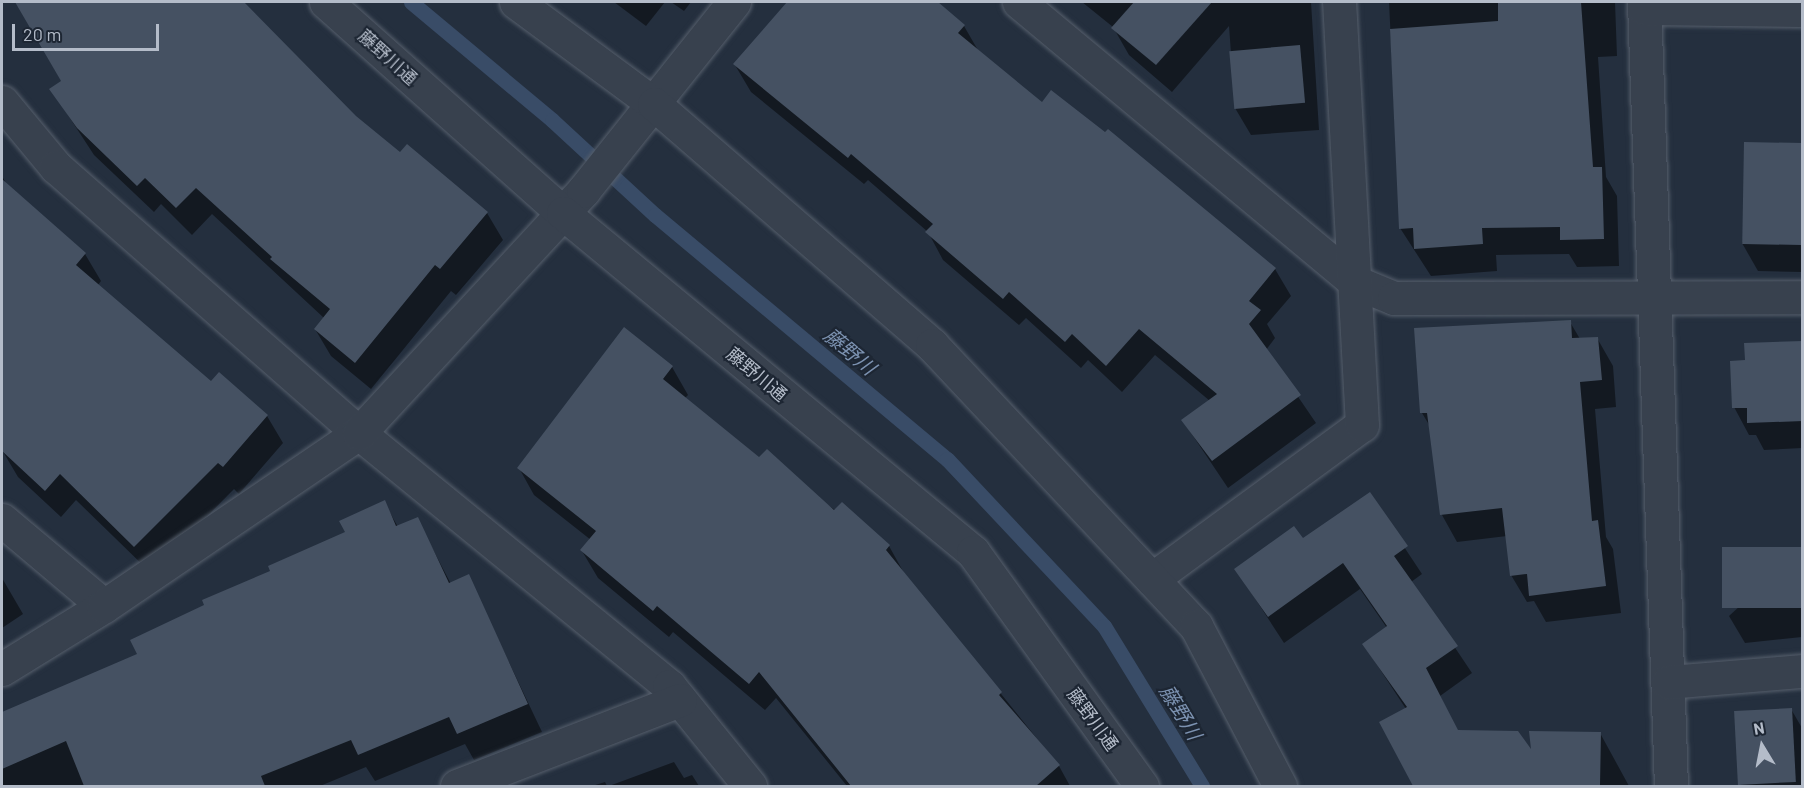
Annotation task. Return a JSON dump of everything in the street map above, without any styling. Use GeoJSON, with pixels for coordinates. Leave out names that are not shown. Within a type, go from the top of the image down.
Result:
{"type":"FeatureCollection","features":[{"type":"Feature","properties":{"kind":"street","name":"藤野川通"},"geometry":{"type":"LineString","coordinates":[[326,2],[573,202],[973,552],[1142,786]]}},
{"type":"Feature","properties":{"kind":"street"},"geometry":{"type":"LineString","coordinates":[[516,2],[645,115],[932,345],[1196,626],[1280,786]]}},
{"type":"Feature","properties":{"kind":"street"},"geometry":{"type":"LineString","coordinates":[[2,669],[104,606],[359,434],[573,202],[734,2]]}},
{"type":"Feature","properties":{"kind":"street"},"geometry":{"type":"LineString","coordinates":[[1019,2],[1355,282],[1394,298],[1654,295],[1803,297]]}},
{"type":"Feature","properties":{"kind":"street"},"geometry":{"type":"LineString","coordinates":[[1152,579],[1362,425],[1340,2]]}},
{"type":"Feature","properties":{"kind":"street"},"geometry":{"type":"LineString","coordinates":[[1671,786],[1644,5],[1803,10]]}},
{"type":"Feature","properties":{"kind":"street"},"geometry":{"type":"LineString","coordinates":[[2,102],[56,166],[359,434],[669,686],[750,786]]}},
{"type":"Feature","properties":{"kind":"street"},"geometry":{"type":"LineString","coordinates":[[2,520],[104,606]]}},
{"type":"Feature","properties":{"kind":"street"},"geometry":{"type":"LineString","coordinates":[[1668,682],[1803,671]]}},
{"type":"Feature","properties":{"kind":"street"},"geometry":{"type":"LineString","coordinates":[[457,786],[680,700]]}},
{"type":"Feature","properties":{"kind":"building"},"geometry":{"type":"Polygon","coordinates":[[[15,2],[244,2],[356,116],[400,152],[407,144],[488,212],[440,269],[435,265],[355,363],[314,329],[330,309],[270,259],[272,257],[196,188],[176,208],[145,178],[137,186],[77,128],[49,89],[61,81],[15,2]]]}},
{"type":"Feature","properties":{"kind":"building"},"geometry":{"type":"Polygon","coordinates":[[[787,2],[938,2],[965,25],[958,33],[1042,102],[1051,90],[1105,132],[1108,129],[1276,268],[1249,301],[1261,310],[1249,324],[1301,395],[1212,461],[1181,420],[1217,394],[1139,329],[1106,366],[1072,334],[1065,342],[1009,292],[1003,299],[925,232],[933,224],[851,154],[848,158],[733,64],[787,2]]]}},
{"type":"Feature","properties":{"kind":"building"},"geometry":{"type":"Polygon","coordinates":[[[1134,2],[1212,2],[1156,65],[1111,28],[1134,2]]]}},
{"type":"Feature","properties":{"kind":"building"},"geometry":{"type":"Polygon","coordinates":[[[1498,2],[1581,2],[1593,167],[1602,167],[1604,239],[1560,240],[1560,227],[1482,228],[1483,244],[1414,249],[1413,228],[1399,229],[1390,29],[1498,21],[1498,2]]]}},
{"type":"Feature","properties":{"kind":"building"},"geometry":{"type":"Polygon","coordinates":[[[1300,45],[1305,103],[1234,109],[1229,51],[1300,45]]]}},
{"type":"Feature","properties":{"kind":"building"},"geometry":{"type":"Polygon","coordinates":[[[1744,142],[1802,143],[1801,245],[1742,244],[1744,142]]]}},
{"type":"Feature","properties":{"kind":"building"},"geometry":{"type":"Polygon","coordinates":[[[2,179],[86,253],[76,265],[211,381],[219,372],[268,415],[223,467],[218,463],[134,547],[60,474],[45,491],[2,451],[2,179]]]}},
{"type":"Feature","properties":{"kind":"building"},"geometry":{"type":"Polygon","coordinates":[[[1571,320],[1572,338],[1598,337],[1602,380],[1580,382],[1592,521],[1598,520],[1606,586],[1529,596],[1527,574],[1510,576],[1502,508],[1440,515],[1427,413],[1420,413],[1414,328],[1571,320]]]}},
{"type":"Feature","properties":{"kind":"building"},"geometry":{"type":"Polygon","coordinates":[[[624,327],[673,366],[663,379],[759,457],[767,449],[834,510],[842,502],[890,545],[886,550],[1002,692],[999,695],[1060,765],[1036,786],[851,786],[759,672],[749,684],[657,606],[653,611],[580,550],[596,531],[517,468],[624,327]]]}},
{"type":"Feature","properties":{"kind":"building"},"geometry":{"type":"Polygon","coordinates":[[[1803,341],[1803,421],[1747,423],[1747,408],[1732,408],[1730,361],[1745,360],[1744,343],[1803,341]]]}},
{"type":"Feature","properties":{"kind":"building"},"geometry":{"type":"Polygon","coordinates":[[[1370,492],[1408,546],[1394,556],[1458,646],[1426,668],[1458,730],[1518,731],[1531,749],[1529,731],[1601,732],[1600,786],[1413,786],[1379,722],[1407,707],[1362,644],[1387,626],[1343,563],[1268,617],[1234,569],[1294,526],[1303,538],[1370,492]]]}},
{"type":"Feature","properties":{"kind":"building"},"geometry":{"type":"Polygon","coordinates":[[[385,500],[396,526],[418,517],[449,583],[469,574],[528,704],[457,734],[449,717],[358,755],[351,740],[261,776],[265,786],[84,786],[66,741],[2,769],[2,712],[137,654],[130,640],[204,605],[202,600],[270,571],[268,566],[345,532],[339,521],[385,500]]]}},
{"type":"Feature","properties":{"kind":"building"},"geometry":{"type":"Polygon","coordinates":[[[1722,547],[1802,547],[1802,608],[1722,608],[1722,547]]]}},
{"type":"Feature","properties":{"kind":"building"},"geometry":{"type":"Polygon","coordinates":[[[1792,708],[1796,782],[1738,785],[1734,711],[1792,708]]]}},
{"type":"Feature","properties":{"kind":"waterway","name":"藤野川"},"geometry":{"type":"LineString","coordinates":[[411,2],[552,120],[655,215],[947,459],[1104,626],[1202,786]]}}]}
